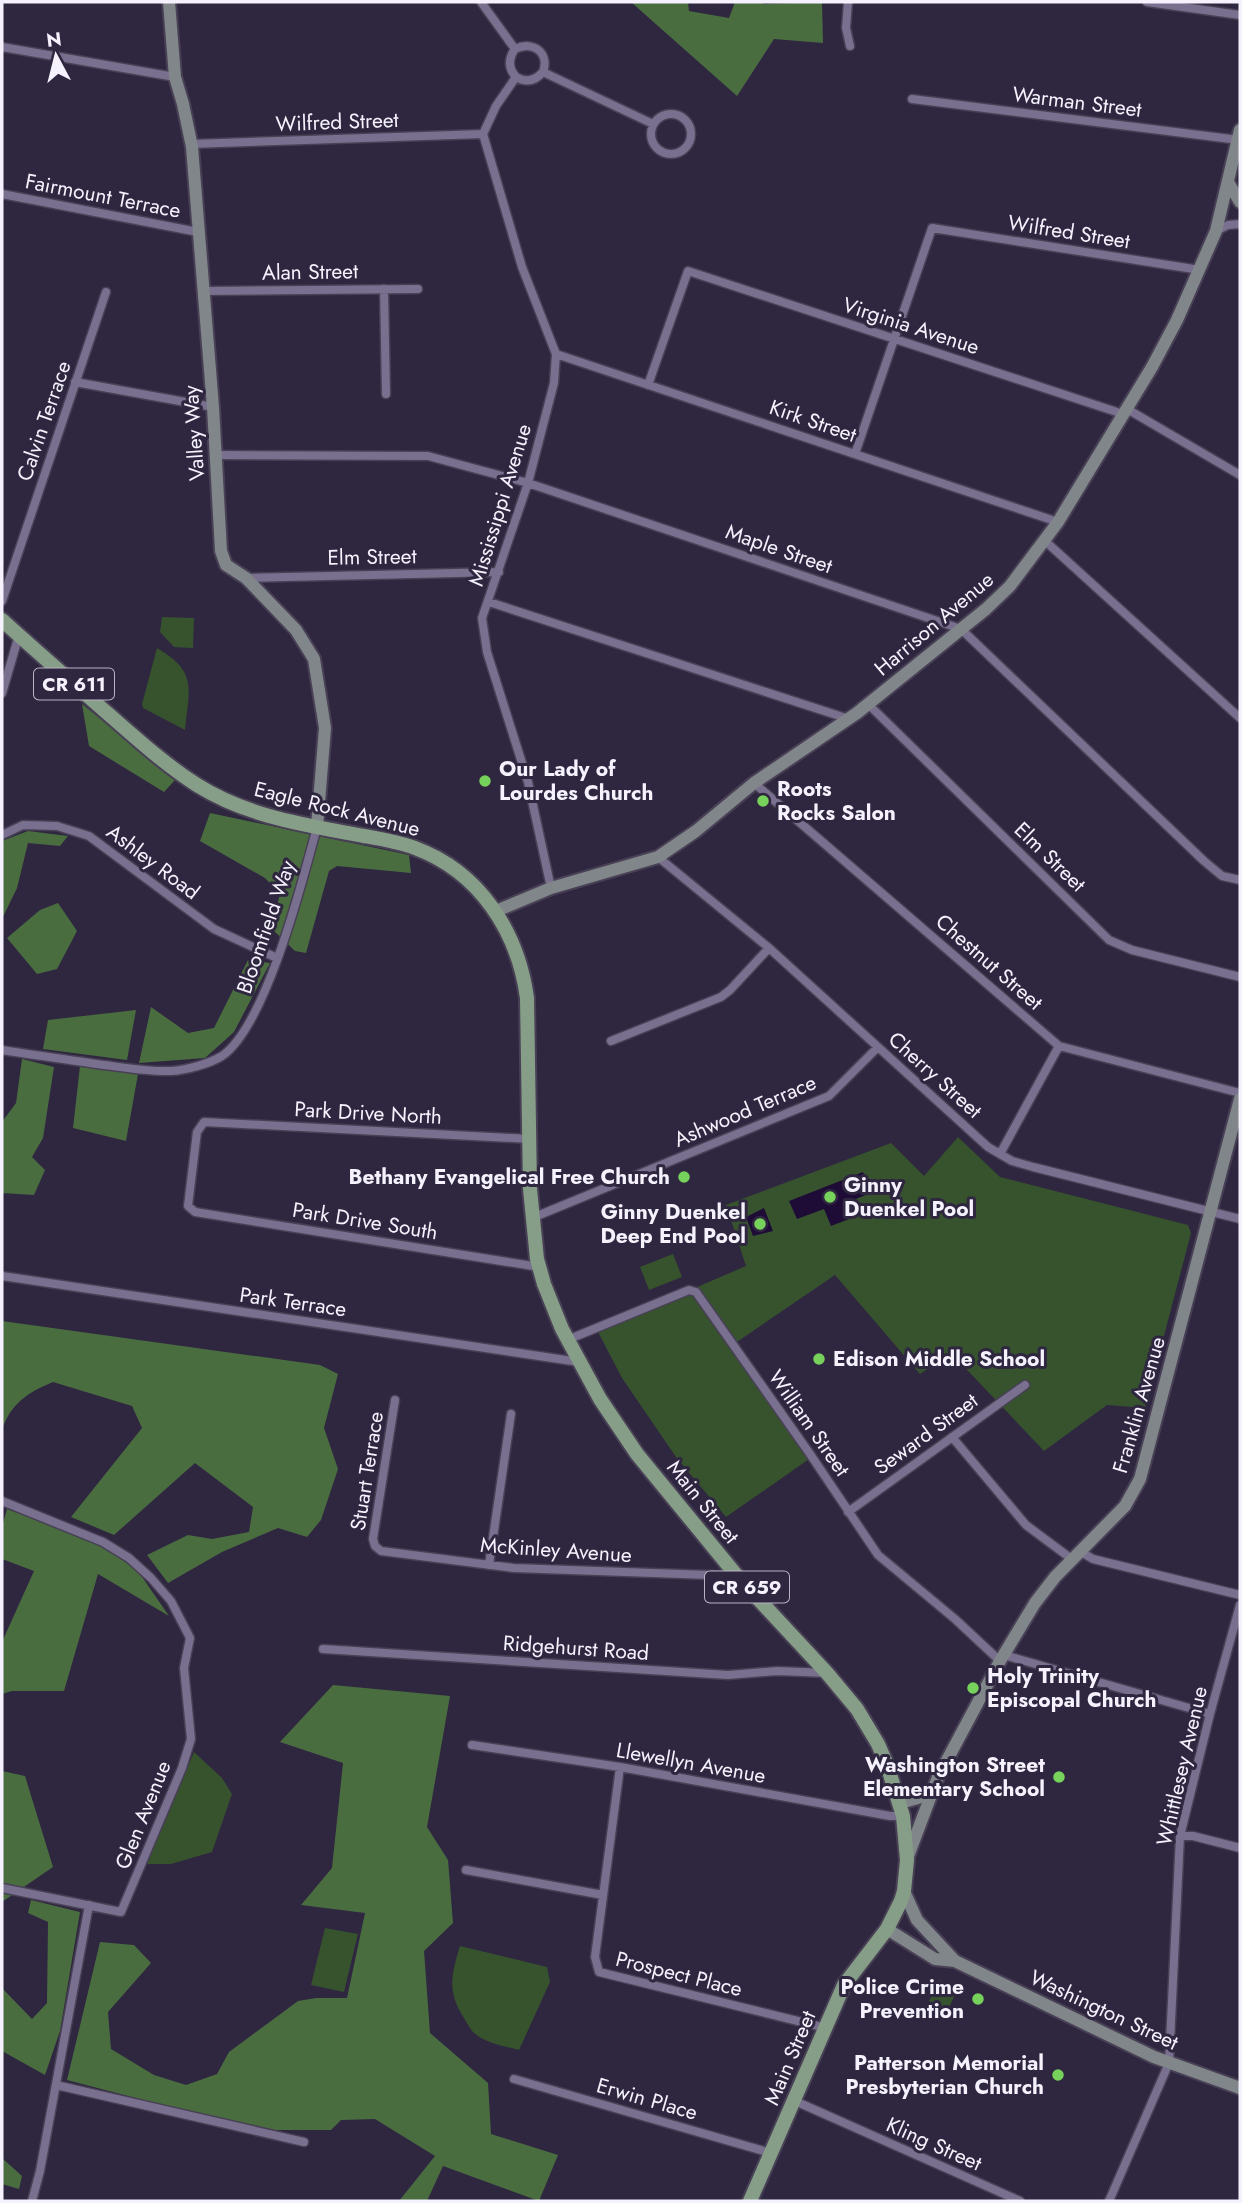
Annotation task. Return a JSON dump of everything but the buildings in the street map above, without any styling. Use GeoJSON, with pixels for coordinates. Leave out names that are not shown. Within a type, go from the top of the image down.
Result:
{"type":"FeatureCollection","features":[{"type":"Feature","properties":{"kind":"main road","name":"Eagle Rock Avenue"},"geometry":{"type":"LineString","coordinates":[[2,620],[147,748],[197,785],[234,805],[257,813],[416,848],[455,869],[496,911]]}},
{"type":"Feature","properties":{"kind":"main road","name":"Main Street"},"geometry":{"type":"LineString","coordinates":[[496,911],[513,943],[525,984],[532,1218],[539,1267],[567,1340],[600,1399],[637,1454],[737,1576],[857,1709],[878,1744],[902,1810],[907,1860],[904,1891],[887,1929],[844,1985],[750,2201]]}},
{"type":"Feature","properties":{"kind":"street","name":"Valley Way"},"geometry":{"type":"LineString","coordinates":[[169,2],[175,77],[191,144],[213,408],[221,551],[226,565],[246,578],[296,629],[314,659],[325,728],[317,827]]}},
{"type":"Feature","properties":{"kind":"street"},"geometry":{"type":"LineString","coordinates":[[481,2],[515,50]]}},
{"type":"Feature","properties":{"kind":"street"},"geometry":{"type":"LineString","coordinates":[[848,2],[846,28],[850,46]]}},
{"type":"Feature","properties":{"kind":"street"},"geometry":{"type":"LineString","coordinates":[[1147,2],[1240,15]]}},
{"type":"Feature","properties":{"kind":"street"},"geometry":{"type":"LineString","coordinates":[[526,45],[531,46],[541,51],[545,61],[542,72],[533,80],[516,77],[509,66],[509,60],[515,50],[526,45]]}},
{"type":"Feature","properties":{"kind":"street"},"geometry":{"type":"LineString","coordinates":[[2,47],[175,77]]}},
{"type":"Feature","properties":{"kind":"street"},"geometry":{"type":"LineString","coordinates":[[542,72],[653,124]]}},
{"type":"Feature","properties":{"kind":"street"},"geometry":{"type":"LineString","coordinates":[[483,134],[496,106],[516,77]]}},
{"type":"Feature","properties":{"kind":"street","name":"Warman Street"},"geometry":{"type":"LineString","coordinates":[[912,99],[1239,137]]}},
{"type":"Feature","properties":{"kind":"street"},"geometry":{"type":"LineString","coordinates":[[667,114],[679,115],[690,125],[689,144],[674,154],[661,151],[652,140],[653,124],[659,117],[667,114]]}},
{"type":"Feature","properties":{"kind":"street","name":"Wilfred Street"},"geometry":{"type":"LineString","coordinates":[[191,144],[483,134]]}},
{"type":"Feature","properties":{"kind":"street","name":"Mississippi Avenue"},"geometry":{"type":"LineString","coordinates":[[483,134],[522,267],[556,354],[554,383],[528,483],[482,618],[483,635],[528,782],[551,888]]}},
{"type":"Feature","properties":{"kind":"street","name":"Harrison Avenue"},"geometry":{"type":"LineString","coordinates":[[551,888],[658,857],[696,831],[754,783],[849,719],[1010,586],[1058,522],[1177,320],[1216,231],[1239,137]]}},
{"type":"Feature","properties":{"kind":"street"},"geometry":{"type":"LineString","coordinates":[[1228,182],[1240,202]]}},
{"type":"Feature","properties":{"kind":"street","name":"Fairmount Terrace"},"geometry":{"type":"LineString","coordinates":[[2,194],[198,232]]}},
{"type":"Feature","properties":{"kind":"street"},"geometry":{"type":"LineString","coordinates":[[1216,231],[1228,225],[1240,225]]}},
{"type":"Feature","properties":{"kind":"street","name":"Wilfred Street"},"geometry":{"type":"LineString","coordinates":[[894,339],[932,228],[1200,270]]}},
{"type":"Feature","properties":{"kind":"street","name":"Virginia Avenue"},"geometry":{"type":"LineString","coordinates":[[648,385],[688,271],[1125,412],[1240,475]]}},
{"type":"Feature","properties":{"kind":"street"},"geometry":{"type":"LineString","coordinates":[[384,289],[386,394]]}},
{"type":"Feature","properties":{"kind":"street","name":"Alan Street"},"geometry":{"type":"LineString","coordinates":[[202,291],[418,289]]}},
{"type":"Feature","properties":{"kind":"street","name":"Calvin Terrace"},"geometry":{"type":"LineString","coordinates":[[2,601],[106,292]]}},
{"type":"Feature","properties":{"kind":"street"},"geometry":{"type":"LineString","coordinates":[[855,454],[894,339]]}},
{"type":"Feature","properties":{"kind":"street","name":"Kirk Street"},"geometry":{"type":"LineString","coordinates":[[556,354],[1058,522]]}},
{"type":"Feature","properties":{"kind":"street"},"geometry":{"type":"LineString","coordinates":[[75,382],[213,408]]}},
{"type":"Feature","properties":{"kind":"street","name":"Maple Street"},"geometry":{"type":"LineString","coordinates":[[214,455],[428,456],[528,483],[961,629],[1204,861],[1222,876],[1240,880]]}},
{"type":"Feature","properties":{"kind":"street"},"geometry":{"type":"LineString","coordinates":[[1044,540],[1240,718]]}},
{"type":"Feature","properties":{"kind":"street","name":"Elm Street"},"geometry":{"type":"LineString","coordinates":[[246,578],[499,572]]}},
{"type":"Feature","properties":{"kind":"street"},"geometry":{"type":"LineString","coordinates":[[489,602],[849,719]]}},
{"type":"Feature","properties":{"kind":"street"},"geometry":{"type":"LineString","coordinates":[[2,693],[19,635]]}},
{"type":"Feature","properties":{"kind":"street","name":"Elm Street"},"geometry":{"type":"LineString","coordinates":[[868,704],[1109,940],[1132,950],[1240,977]]}},
{"type":"Feature","properties":{"kind":"street","name":"Chestnut Street"},"geometry":{"type":"LineString","coordinates":[[754,783],[1059,1046],[1240,1093]]}},
{"type":"Feature","properties":{"kind":"street","name":"Ashley Road"},"geometry":{"type":"LineString","coordinates":[[2,835],[23,825],[57,826],[89,836],[214,929],[277,958]]}},
{"type":"Feature","properties":{"kind":"street","name":"Bloomfield Way"},"geometry":{"type":"LineString","coordinates":[[2,1050],[135,1069],[172,1070],[199,1065],[222,1055],[239,1038],[255,1012],[286,936],[317,827]]}},
{"type":"Feature","properties":{"kind":"street","name":"Cherry Street"},"geometry":{"type":"LineString","coordinates":[[658,857],[769,948],[988,1147],[1012,1161],[1240,1219]]}},
{"type":"Feature","properties":{"kind":"street"},"geometry":{"type":"LineString","coordinates":[[496,911],[551,888]]}},
{"type":"Feature","properties":{"kind":"street"},"geometry":{"type":"LineString","coordinates":[[611,1041],[720,997],[730,990],[769,948]]}},
{"type":"Feature","properties":{"kind":"street"},"geometry":{"type":"LineString","coordinates":[[1000,1154],[1059,1046]]}},
{"type":"Feature","properties":{"kind":"street","name":"Ashwood Terrace"},"geometry":{"type":"LineString","coordinates":[[532,1218],[829,1096],[878,1047]]}},
{"type":"Feature","properties":{"kind":"street","name":"Franklin Avenue"},"geometry":{"type":"LineString","coordinates":[[907,1860],[932,1790],[1002,1658],[1035,1603],[1055,1577],[1125,1506],[1140,1479],[1240,1099]]}},
{"type":"Feature","properties":{"kind":"street","name":"Park Drive North"},"geometry":{"type":"LineString","coordinates":[[188,1206],[197,1132],[204,1122],[530,1139]]}},
{"type":"Feature","properties":{"kind":"street","name":"Park Drive South"},"geometry":{"type":"LineString","coordinates":[[188,1206],[195,1212],[539,1267]]}},
{"type":"Feature","properties":{"kind":"street","name":"Park Terrace"},"geometry":{"type":"LineString","coordinates":[[2,1276],[579,1362]]}},
{"type":"Feature","properties":{"kind":"street","name":"William Street"},"geometry":{"type":"LineString","coordinates":[[567,1340],[689,1290],[696,1292],[878,1555],[1002,1658],[1210,1714]]}},
{"type":"Feature","properties":{"kind":"street","name":"Seward Street"},"geometry":{"type":"LineString","coordinates":[[848,1512],[1024,1385]]}},
{"type":"Feature","properties":{"kind":"street","name":"Stuart Terrace"},"geometry":{"type":"LineString","coordinates":[[375,1546],[373,1539],[396,1400]]}},
{"type":"Feature","properties":{"kind":"street"},"geometry":{"type":"LineString","coordinates":[[489,1565],[511,1414]]}},
{"type":"Feature","properties":{"kind":"street"},"geometry":{"type":"LineString","coordinates":[[953,1437],[1026,1525],[1077,1556],[1240,1595]]}},
{"type":"Feature","properties":{"kind":"street","name":"Glen Avenue"},"geometry":{"type":"LineString","coordinates":[[2,1501],[103,1542],[128,1558],[151,1578],[171,1601],[190,1637],[184,1668],[191,1738],[182,1768],[121,1912],[89,1905]]}},
{"type":"Feature","properties":{"kind":"street","name":"McKinley Avenue"},"geometry":{"type":"LineString","coordinates":[[375,1546],[381,1551],[514,1568],[737,1576]]}},
{"type":"Feature","properties":{"kind":"street","name":"Whittlesey Avenue"},"geometry":{"type":"LineString","coordinates":[[1168,2063],[1180,1836],[1240,1605]]}},
{"type":"Feature","properties":{"kind":"street","name":"Ridgehurst Road"},"geometry":{"type":"LineString","coordinates":[[323,1649],[728,1675],[777,1671],[827,1673]]}},
{"type":"Feature","properties":{"kind":"street","name":"Llewellyn Avenue"},"geometry":{"type":"LineString","coordinates":[[472,1745],[620,1767],[890,1816],[902,1810]]}},
{"type":"Feature","properties":{"kind":"street"},"geometry":{"type":"LineString","coordinates":[[466,1870],[603,1895],[620,1767]]}},
{"type":"Feature","properties":{"kind":"street"},"geometry":{"type":"LineString","coordinates":[[902,1810],[932,1790]]}},
{"type":"Feature","properties":{"kind":"street"},"geometry":{"type":"LineString","coordinates":[[1180,1836],[1193,1836],[1240,1848]]}},
{"type":"Feature","properties":{"kind":"street"},"geometry":{"type":"LineString","coordinates":[[2,1888],[89,1905],[40,2171],[32,2201]]}},
{"type":"Feature","properties":{"kind":"street","name":"Washington Street"},"geometry":{"type":"LineString","coordinates":[[904,1891],[917,1920],[955,1961]]}},
{"type":"Feature","properties":{"kind":"street","name":"Prospect Place"},"geometry":{"type":"LineString","coordinates":[[603,1895],[594,1957],[599,1972],[826,2028]]}},
{"type":"Feature","properties":{"kind":"street","name":"Washington Street"},"geometry":{"type":"LineString","coordinates":[[887,1929],[935,1959],[955,1961],[1168,2063],[1240,2088]]}},
{"type":"Feature","properties":{"kind":"street"},"geometry":{"type":"LineString","coordinates":[[1109,2201],[1168,2063]]}},
{"type":"Feature","properties":{"kind":"street","name":"Erwin Place"},"geometry":{"type":"LineString","coordinates":[[514,2079],[771,2153]]}},
{"type":"Feature","properties":{"kind":"street"},"geometry":{"type":"LineString","coordinates":[[56,2085],[304,2142]]}},
{"type":"Feature","properties":{"kind":"street","name":"Kling Street"},"geometry":{"type":"LineString","coordinates":[[794,2101],[1020,2201]]}},
{"type":"Feature","properties":{"kind":"green space"},"geometry":{"type":"Polygon","coordinates":[[[631,2],[688,2],[689,11],[729,18],[735,2],[822,2],[823,43],[774,39],[737,96],[631,2]]]}},
{"type":"Feature","properties":{"kind":"green space"},"geometry":{"type":"Polygon","coordinates":[[[162,617],[194,618],[193,648],[174,647],[160,632],[162,617]]]}},
{"type":"Feature","properties":{"kind":"green space"},"geometry":{"type":"Polygon","coordinates":[[[157,648],[185,673],[189,692],[185,730],[143,708],[157,648]]]}},
{"type":"Feature","properties":{"kind":"green space"},"geometry":{"type":"Polygon","coordinates":[[[82,704],[176,779],[164,792],[89,746],[82,704]]]}},
{"type":"Feature","properties":{"kind":"green space"},"geometry":{"type":"Polygon","coordinates":[[[210,813],[409,855],[411,873],[337,866],[329,871],[306,953],[295,951],[271,928],[280,894],[265,878],[200,841],[210,813]]]}},
{"type":"Feature","properties":{"kind":"green space"},"geometry":{"type":"Polygon","coordinates":[[[28,831],[68,836],[60,846],[28,843],[17,888],[2,919],[2,841],[28,831]]]}},
{"type":"Feature","properties":{"kind":"green space"},"geometry":{"type":"Polygon","coordinates":[[[58,903],[77,931],[57,969],[37,974],[7,938],[40,910],[58,903]]]}},
{"type":"Feature","properties":{"kind":"green space"},"geometry":{"type":"Polygon","coordinates":[[[248,960],[270,963],[234,1032],[205,1058],[139,1063],[151,1007],[188,1033],[214,1028],[248,960]]]}},
{"type":"Feature","properties":{"kind":"green space"},"geometry":{"type":"Polygon","coordinates":[[[136,1010],[127,1060],[43,1049],[48,1020],[136,1010]]]}},
{"type":"Feature","properties":{"kind":"green space"},"geometry":{"type":"Polygon","coordinates":[[[22,1059],[54,1067],[43,1138],[32,1157],[45,1170],[34,1195],[2,1193],[2,1122],[16,1103],[22,1059]]]}},
{"type":"Feature","properties":{"kind":"green space"},"geometry":{"type":"Polygon","coordinates":[[[80,1066],[138,1074],[126,1141],[73,1128],[80,1066]]]}},
{"type":"Feature","properties":{"kind":"green space"},"geometry":{"type":"Polygon","coordinates":[[[958,1137],[1000,1177],[1188,1225],[1191,1233],[1145,1408],[1107,1405],[1044,1451],[951,1353],[920,1374],[835,1275],[734,1344],[812,1457],[726,1517],[676,1457],[622,1378],[597,1330],[746,1266],[726,1205],[891,1143],[924,1176],[958,1137]]]}},
{"type":"Feature","properties":{"kind":"green space"},"geometry":{"type":"Polygon","coordinates":[[[673,1254],[682,1277],[649,1290],[640,1267],[673,1254]]]}},
{"type":"Feature","properties":{"kind":"green space"},"geometry":{"type":"Polygon","coordinates":[[[2,1321],[320,1365],[338,1374],[324,1428],[338,1469],[321,1520],[307,1537],[278,1528],[222,1552],[168,1583],[147,1555],[188,1535],[212,1539],[249,1532],[253,1507],[195,1463],[114,1535],[71,1517],[142,1428],[132,1406],[53,1382],[21,1400],[9,1414],[2,1431],[2,1321]]]}},
{"type":"Feature","properties":{"kind":"green space"},"geometry":{"type":"Polygon","coordinates":[[[7,1509],[105,1546],[138,1571],[169,1616],[98,1574],[64,1691],[12,1691],[2,1694],[2,1642],[34,1571],[2,1559],[2,1527],[7,1509]]]}},
{"type":"Feature","properties":{"kind":"green space"},"geometry":{"type":"Polygon","coordinates":[[[333,1685],[450,1696],[427,1827],[448,1860],[453,1923],[424,1951],[430,2033],[488,2083],[491,2134],[558,2155],[539,2201],[443,2166],[427,2201],[399,2201],[435,2156],[375,2119],[341,2120],[331,2130],[258,2130],[67,2080],[100,1942],[134,1945],[151,1963],[108,2012],[111,2049],[154,2075],[186,2085],[217,2074],[229,2052],[298,2001],[347,1998],[365,1913],[301,1905],[332,1868],[343,1763],[280,1742],[333,1685]]]}},
{"type":"Feature","properties":{"kind":"green space"},"geometry":{"type":"Polygon","coordinates":[[[194,1752],[222,1778],[232,1794],[212,1852],[171,1864],[147,1864],[194,1752]]]}},
{"type":"Feature","properties":{"kind":"green space"},"geometry":{"type":"Polygon","coordinates":[[[2,1771],[25,1776],[53,1867],[2,1902],[2,1771]]]}},
{"type":"Feature","properties":{"kind":"green space"},"geometry":{"type":"Polygon","coordinates":[[[31,1900],[80,1912],[60,2031],[45,2075],[2,2051],[2,1988],[32,2019],[47,2003],[48,1922],[28,1913],[31,1900]]]}},
{"type":"Feature","properties":{"kind":"green space"},"geometry":{"type":"Polygon","coordinates":[[[325,1928],[358,1934],[344,1992],[311,1985],[325,1928]]]}},
{"type":"Feature","properties":{"kind":"green space"},"geometry":{"type":"Polygon","coordinates":[[[460,1946],[547,1967],[550,1982],[519,2050],[494,2044],[478,2036],[459,2009],[452,1983],[460,1946]]]}},
{"type":"Feature","properties":{"kind":"green space"},"geometry":{"type":"Polygon","coordinates":[[[940,1980],[958,1988],[948,2010],[929,2001],[940,1980]]]}},
{"type":"Feature","properties":{"kind":"green space"},"geometry":{"type":"Polygon","coordinates":[[[2,2158],[22,2176],[19,2189],[2,2184],[2,2158]]]}},
{"type":"Feature","properties":{"kind":"shaded area","name":"Ginny Duenkel Pool"},"geometry":{"type":"Polygon","coordinates":[[[863,1172],[871,1193],[843,1204],[849,1219],[831,1226],[824,1209],[797,1219],[789,1201],[863,1172]]]}},
{"type":"Feature","properties":{"kind":"shaded area","name":"Ginny Duenkel Deep End Pool"},"geometry":{"type":"Polygon","coordinates":[[[764,1208],[773,1231],[753,1236],[746,1217],[764,1208]]]}},
{"type":"Feature","properties":{"kind":"place","name":"Our Lady of Lourdes Church"},"geometry":{"type":"Point","coordinates":[485,781]}},
{"type":"Feature","properties":{"kind":"place","name":"Roots Rocks Salon"},"geometry":{"type":"Point","coordinates":[763,801]}},
{"type":"Feature","properties":{"kind":"place","name":"Bethany Evangelical Free Church"},"geometry":{"type":"Point","coordinates":[684,1177]}},
{"type":"Feature","properties":{"kind":"place","name":"Ginny Duenkel Pool"},"geometry":{"type":"Point","coordinates":[830,1197]}},
{"type":"Feature","properties":{"kind":"place","name":"Ginny Duenkel Deep End Pool"},"geometry":{"type":"Point","coordinates":[760,1224]}},
{"type":"Feature","properties":{"kind":"place","name":"Edison Middle School"},"geometry":{"type":"Point","coordinates":[819,1359]}},
{"type":"Feature","properties":{"kind":"place","name":"Holy Trinity Episcopal Church"},"geometry":{"type":"Point","coordinates":[973,1688]}},
{"type":"Feature","properties":{"kind":"place","name":"Washington Street Elementary School"},"geometry":{"type":"Point","coordinates":[1059,1777]}},
{"type":"Feature","properties":{"kind":"place","name":"Police Crime Prevention"},"geometry":{"type":"Point","coordinates":[978,1999]}},
{"type":"Feature","properties":{"kind":"place","name":"Patterson Memorial Presbyterian Church"},"geometry":{"type":"Point","coordinates":[1058,2075]}}]}
